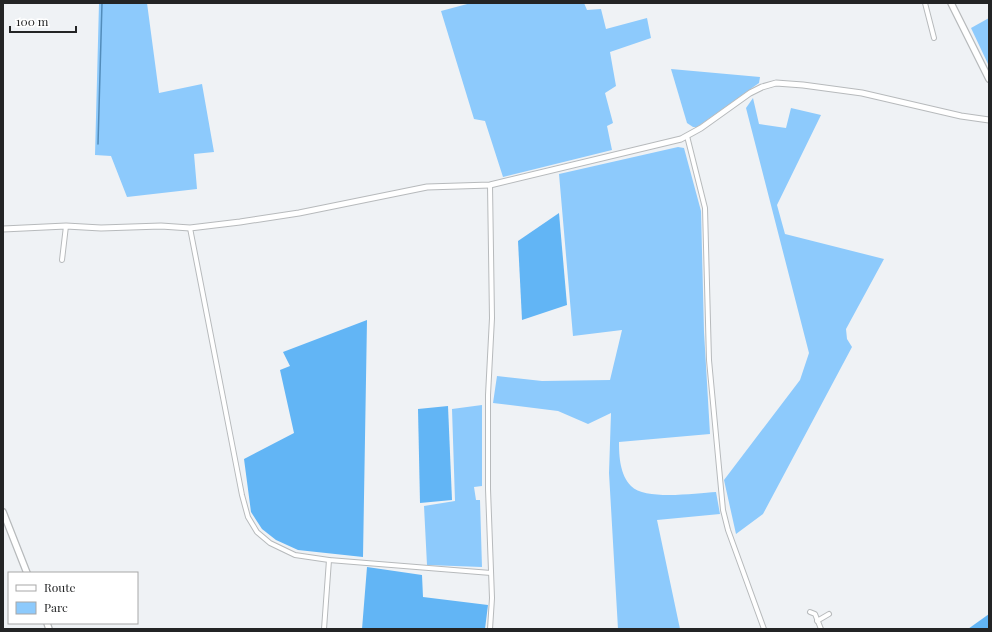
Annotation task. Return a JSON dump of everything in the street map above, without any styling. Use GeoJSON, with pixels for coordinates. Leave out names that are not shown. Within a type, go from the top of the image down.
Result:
{"type":"FeatureCollection","features":[{"type":"Feature","properties":{"kind":"main road"},"geometry":{"type":"LineString","coordinates":[[951,3],[989,79]]}},
{"type":"Feature","properties":{"kind":"main road"},"geometry":{"type":"LineString","coordinates":[[983,69],[989,85]]}},
{"type":"Feature","properties":{"kind":"main road"},"geometry":{"type":"LineString","coordinates":[[3,512],[27,572]]}},
{"type":"Feature","properties":{"kind":"street"},"geometry":{"type":"LineString","coordinates":[[925,3],[934,38]]}},
{"type":"Feature","properties":{"kind":"street"},"geometry":{"type":"LineString","coordinates":[[3,229],[66,226],[102,228],[161,226],[190,228],[268,218],[427,187],[490,185],[665,144],[687,136],[701,128],[750,93],[762,87],[776,84],[803,85],[862,92],[968,117],[989,120]]}},
{"type":"Feature","properties":{"kind":"street"},"geometry":{"type":"LineString","coordinates":[[687,136],[705,208],[709,360],[723,510],[728,530],[764,629]]}},
{"type":"Feature","properties":{"kind":"street"},"geometry":{"type":"LineString","coordinates":[[490,185],[492,318],[488,395],[488,489],[492,598],[490,629]]}},
{"type":"Feature","properties":{"kind":"street"},"geometry":{"type":"LineString","coordinates":[[62,260],[66,226]]}},
{"type":"Feature","properties":{"kind":"street"},"geometry":{"type":"LineString","coordinates":[[190,228],[242,495],[248,517],[257,532],[276,547],[302,556],[329,560],[491,573]]}},
{"type":"Feature","properties":{"kind":"street"},"geometry":{"type":"LineString","coordinates":[[324,629],[329,560]]}},
{"type":"Feature","properties":{"kind":"street"},"geometry":{"type":"LineString","coordinates":[[810,612],[814,614],[821,629]]}},
{"type":"Feature","properties":{"kind":"street"},"geometry":{"type":"LineString","coordinates":[[817,621],[829,614]]}},
{"type":"Feature","properties":{"kind":"green space"},"geometry":{"type":"Polygon","coordinates":[[[99,3],[147,3],[159,93],[202,84],[214,152],[194,154],[197,189],[127,197],[111,156],[95,155],[99,3]]]}},
{"type":"Feature","properties":{"kind":"green space"},"geometry":{"type":"Polygon","coordinates":[[[471,3],[584,3],[587,10],[601,9],[606,29],[647,18],[651,38],[610,52],[616,86],[605,93],[613,123],[607,126],[612,150],[503,177],[485,121],[474,119],[441,11],[471,3]]]}},
{"type":"Feature","properties":{"kind":"green space"},"geometry":{"type":"Polygon","coordinates":[[[989,18],[989,64],[988,64],[971,28],[989,18]]]}},
{"type":"Feature","properties":{"kind":"green space"},"geometry":{"type":"Polygon","coordinates":[[[671,69],[760,77],[759,83],[697,127],[693,127],[687,123],[671,69]]]}},
{"type":"Feature","properties":{"kind":"green space"},"geometry":{"type":"Polygon","coordinates":[[[753,98],[759,124],[786,128],[791,108],[821,115],[777,205],[785,234],[884,259],[846,329],[847,339],[852,347],[763,514],[736,534],[724,480],[800,380],[809,353],[746,108],[753,98]]]}},
{"type":"Feature","properties":{"kind":"green space"},"geometry":{"type":"Polygon","coordinates":[[[678,147],[684,148],[701,211],[704,332],[710,434],[619,442],[620,459],[622,471],[627,482],[638,491],[659,495],[716,492],[720,514],[657,520],[680,629],[618,629],[609,473],[611,413],[588,424],[558,411],[493,403],[497,376],[542,381],[610,380],[622,330],[573,336],[559,174],[678,147]]]}},
{"type":"Feature","properties":{"kind":"green space"},"geometry":{"type":"Polygon","coordinates":[[[482,405],[482,486],[474,487],[476,500],[480,500],[482,567],[427,565],[424,506],[455,501],[452,409],[482,405]]]}},
{"type":"Feature","properties":{"kind":"shaded area"},"geometry":{"type":"Polygon","coordinates":[[[559,213],[567,305],[522,320],[518,241],[559,213]]]}},
{"type":"Feature","properties":{"kind":"shaded area"},"geometry":{"type":"Polygon","coordinates":[[[367,320],[363,557],[298,550],[276,540],[262,529],[251,512],[244,459],[294,433],[280,370],[290,366],[283,352],[367,320]]]}},
{"type":"Feature","properties":{"kind":"shaded area"},"geometry":{"type":"Polygon","coordinates":[[[448,406],[452,500],[420,503],[418,409],[448,406]]]}},
{"type":"Feature","properties":{"kind":"shaded area"},"geometry":{"type":"Polygon","coordinates":[[[367,567],[422,575],[423,597],[488,605],[485,629],[362,629],[367,567]]]}},
{"type":"Feature","properties":{"kind":"shaded area"},"geometry":{"type":"Polygon","coordinates":[[[989,614],[989,629],[968,629],[989,614]]]}},
{"type":"Feature","properties":{"kind":"waterway"},"geometry":{"type":"LineString","coordinates":[[98,144],[102,3]]}}]}
